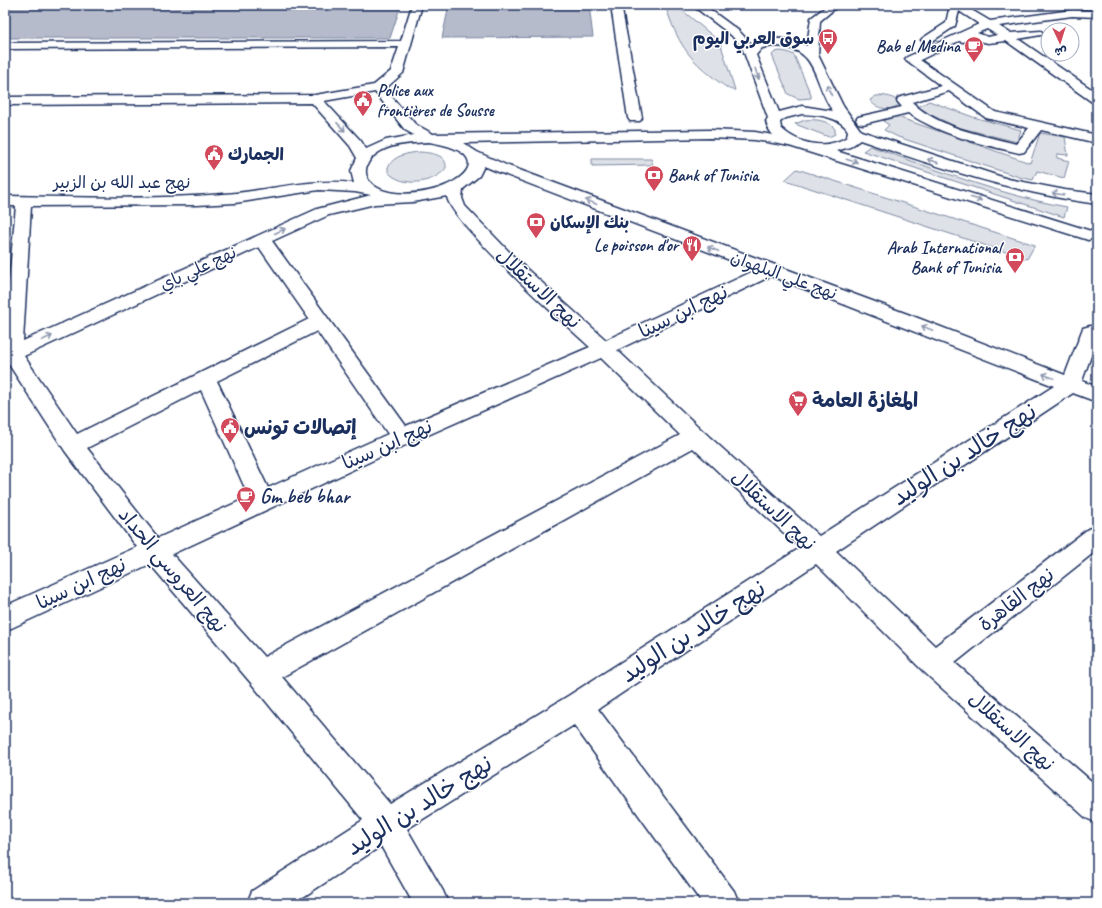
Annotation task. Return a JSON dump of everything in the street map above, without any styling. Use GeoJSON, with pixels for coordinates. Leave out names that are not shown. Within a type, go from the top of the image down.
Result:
{"type":"FeatureCollection","features":[{"type":"Feature","properties":{"kind":"street"},"geometry":{"type":"LineString","coordinates":[[5,101],[315,99],[378,88],[397,72],[417,5]]}},
{"type":"Feature","properties":{"kind":"street"},"geometry":{"type":"LineString","coordinates":[[616,5],[635,118]]}},
{"type":"Feature","properties":{"kind":"street"},"geometry":{"type":"LineString","coordinates":[[697,5],[742,39],[751,54],[774,120],[774,129],[782,138],[1092,238]]}},
{"type":"Feature","properties":{"kind":"street"},"geometry":{"type":"LineString","coordinates":[[710,134],[755,136],[821,148],[841,146],[854,139],[853,128],[837,107],[812,55],[813,16],[834,5]]}},
{"type":"Feature","properties":{"kind":"street"},"geometry":{"type":"LineString","coordinates":[[922,52],[932,38],[951,24],[956,5],[986,25],[1008,37],[1097,99]]}},
{"type":"Feature","properties":{"kind":"street"},"geometry":{"type":"LineString","coordinates":[[1060,5],[1058,6],[1097,24]]}},
{"type":"Feature","properties":{"kind":"street"},"geometry":{"type":"LineString","coordinates":[[1097,14],[1072,13],[986,25],[922,52],[911,59],[991,116],[1097,139]]}},
{"type":"Feature","properties":{"kind":"street"},"geometry":{"type":"LineString","coordinates":[[905,48],[922,52],[970,35],[988,40],[1037,33]]}},
{"type":"Feature","properties":{"kind":"street"},"geometry":{"type":"LineString","coordinates":[[751,54],[755,47],[776,43],[801,47],[812,55]]}},
{"type":"Feature","properties":{"kind":"street"},"geometry":{"type":"LineString","coordinates":[[5,46],[405,44]]}},
{"type":"Feature","properties":{"kind":"street"},"geometry":{"type":"LineString","coordinates":[[951,87],[903,101],[909,109],[954,132],[1019,149],[1038,126]]}},
{"type":"Feature","properties":{"kind":"street"},"geometry":{"type":"LineString","coordinates":[[378,88],[410,127],[433,139]]}},
{"type":"Feature","properties":{"kind":"street"},"geometry":{"type":"LineString","coordinates":[[315,99],[356,144],[363,159],[358,168],[358,175],[362,182],[370,189]]}},
{"type":"Feature","properties":{"kind":"street"},"geometry":{"type":"LineString","coordinates":[[863,120],[909,109]]}},
{"type":"Feature","properties":{"kind":"street"},"geometry":{"type":"LineString","coordinates":[[710,134],[742,130],[774,120],[790,111],[809,110],[829,113],[853,128],[918,156],[1019,187],[1059,195],[1097,199]]}},
{"type":"Feature","properties":{"kind":"street","name":"نهج عبد الله بن الزبير"},"geometry":{"type":"LineString","coordinates":[[310,186],[340,174],[373,151],[392,143],[414,139],[710,134]]}},
{"type":"Feature","properties":{"kind":"street"},"geometry":{"type":"LineString","coordinates":[[397,197],[422,197],[434,195],[456,187],[472,175],[476,168],[476,161],[471,153],[514,137]]}},
{"type":"Feature","properties":{"kind":"street","name":"نهج علي البلهوان"},"geometry":{"type":"LineString","coordinates":[[433,139],[450,142],[508,171],[903,319],[1097,395]]}},
{"type":"Feature","properties":{"kind":"street","name":"نهج عبد الله بن الزبير"},"geometry":{"type":"LineString","coordinates":[[5,201],[140,202],[203,200],[254,196],[310,186],[341,186],[370,189],[397,197]]}},
{"type":"Feature","properties":{"kind":"street"},"geometry":{"type":"LineString","coordinates":[[456,187],[454,198],[458,208]]}},
{"type":"Feature","properties":{"kind":"street","name":"نهج علي باي"},"geometry":{"type":"LineString","coordinates":[[8,356],[324,212],[375,199],[397,197]]}},
{"type":"Feature","properties":{"kind":"street","name":"نهج الاستقلال"},"geometry":{"type":"LineString","coordinates":[[422,197],[442,201],[458,208],[513,266],[604,349],[695,437],[817,549],[934,663],[1097,807]]}},
{"type":"Feature","properties":{"kind":"street"},"geometry":{"type":"LineString","coordinates":[[1092,238],[1079,225],[1076,213],[1083,204],[1097,199]]}},
{"type":"Feature","properties":{"kind":"street"},"geometry":{"type":"LineString","coordinates":[[8,356],[24,201]]}},
{"type":"Feature","properties":{"kind":"street"},"geometry":{"type":"LineString","coordinates":[[262,239],[402,437]]}},
{"type":"Feature","properties":{"kind":"street","name":"نهج ابن سينا"},"geometry":{"type":"LineString","coordinates":[[5,619],[402,437],[604,349],[769,270]]}},
{"type":"Feature","properties":{"kind":"street"},"geometry":{"type":"LineString","coordinates":[[72,445],[321,321]]}},
{"type":"Feature","properties":{"kind":"street"},"geometry":{"type":"LineString","coordinates":[[1072,385],[1090,332]]}},
{"type":"Feature","properties":{"kind":"street","name":"نهج العروسي الحداد"},"geometry":{"type":"LineString","coordinates":[[8,356],[72,445],[153,550],[261,674],[386,824],[431,903]]}},
{"type":"Feature","properties":{"kind":"street"},"geometry":{"type":"LineString","coordinates":[[206,379],[262,501]]}},
{"type":"Feature","properties":{"kind":"street","name":"نهج خالد بن الوليد"},"geometry":{"type":"LineString","coordinates":[[264,903],[386,824],[578,706],[817,549],[1072,385]]}},
{"type":"Feature","properties":{"kind":"street"},"geometry":{"type":"LineString","coordinates":[[261,674],[695,437]]}},
{"type":"Feature","properties":{"kind":"street","name":"نهج القاهرة"},"geometry":{"type":"LineString","coordinates":[[934,663],[1097,536]]}},
{"type":"Feature","properties":{"kind":"street"},"geometry":{"type":"LineString","coordinates":[[578,706],[722,903]]}},
{"type":"Feature","properties":{"kind":"shaded area"},"geometry":{"type":"Polygon","coordinates":[[[665,5],[676,5],[720,42],[735,90],[729,89],[719,82],[698,65],[691,57],[674,30],[665,5]]]}},
{"type":"Feature","properties":{"kind":"shaded area"},"geometry":{"type":"Polygon","coordinates":[[[780,51],[794,55],[811,98],[799,99],[788,94],[772,55],[775,52],[780,51]]]}},
{"type":"Feature","properties":{"kind":"shaded area"},"geometry":{"type":"Polygon","coordinates":[[[876,96],[895,99],[899,104],[888,109],[875,106],[870,100],[876,96]]]}},
{"type":"Feature","properties":{"kind":"shaded area"},"geometry":{"type":"Polygon","coordinates":[[[929,101],[973,117],[1021,130],[1017,142],[957,127],[916,108],[929,101]]]}},
{"type":"Feature","properties":{"kind":"shaded area"},"geometry":{"type":"Polygon","coordinates":[[[892,115],[1030,163],[1040,133],[1065,137],[1068,155],[1057,154],[1057,158],[1069,161],[1064,178],[1037,171],[1033,180],[1019,177],[898,137],[884,130],[889,125],[883,121],[892,115]]]}},
{"type":"Feature","properties":{"kind":"shaded area"},"geometry":{"type":"Polygon","coordinates":[[[805,120],[825,122],[835,129],[835,134],[829,137],[795,124],[805,120]]]}},
{"type":"Feature","properties":{"kind":"shaded area"},"geometry":{"type":"Polygon","coordinates":[[[870,146],[1017,196],[1067,207],[1064,217],[863,151],[870,146]]]}},
{"type":"Feature","properties":{"kind":"shaded area"},"geometry":{"type":"Polygon","coordinates":[[[420,152],[438,155],[446,163],[446,168],[434,178],[418,182],[401,180],[388,172],[388,167],[398,157],[420,152]]]}},
{"type":"Feature","properties":{"kind":"shaded area"},"geometry":{"type":"Polygon","coordinates":[[[592,159],[651,159],[653,165],[592,166],[592,159]]]}},
{"type":"Feature","properties":{"kind":"shaded area"},"geometry":{"type":"Polygon","coordinates":[[[797,169],[1035,245],[1027,259],[785,180],[797,169]]]}},
{"type":"Feature","properties":{"kind":"water"},"geometry":{"type":"Polygon","coordinates":[[[5,5],[401,5],[390,38],[5,38],[5,5]]]}},
{"type":"Feature","properties":{"kind":"water"},"geometry":{"type":"Polygon","coordinates":[[[449,5],[589,5],[593,37],[442,38],[449,5]]]}},
{"type":"Feature","properties":{"kind":"place","name":"سوق العربي اليوم"},"geometry":{"type":"Point","coordinates":[828,55]}},
{"type":"Feature","properties":{"kind":"place","name":"Bab el Medina"},"geometry":{"type":"Point","coordinates":[974,63]}},
{"type":"Feature","properties":{"kind":"place","name":"Police aux frontières de Sousse"},"geometry":{"type":"Point","coordinates":[363,117]}},
{"type":"Feature","properties":{"kind":"place","name":"الجمارك"},"geometry":{"type":"Point","coordinates":[214,171]}},
{"type":"Feature","properties":{"kind":"place","name":"Bank of Tunisia"},"geometry":{"type":"Point","coordinates":[654,192]}},
{"type":"Feature","properties":{"kind":"place","name":"بنك الإسكان"},"geometry":{"type":"Point","coordinates":[536,239]}},
{"type":"Feature","properties":{"kind":"place","name":"Le poisson d'or"},"geometry":{"type":"Point","coordinates":[692,262]}},
{"type":"Feature","properties":{"kind":"place","name":"Arab International Bank of Tunisia"},"geometry":{"type":"Point","coordinates":[1015,274]}},
{"type":"Feature","properties":{"kind":"place","name":"المغازة العامة"},"geometry":{"type":"Point","coordinates":[798,417]}},
{"type":"Feature","properties":{"kind":"place","name":"إتصالات تونس"},"geometry":{"type":"Point","coordinates":[230,444]}},
{"type":"Feature","properties":{"kind":"place","name":"Gm beb bhar"},"geometry":{"type":"Point","coordinates":[246,513]}}]}
